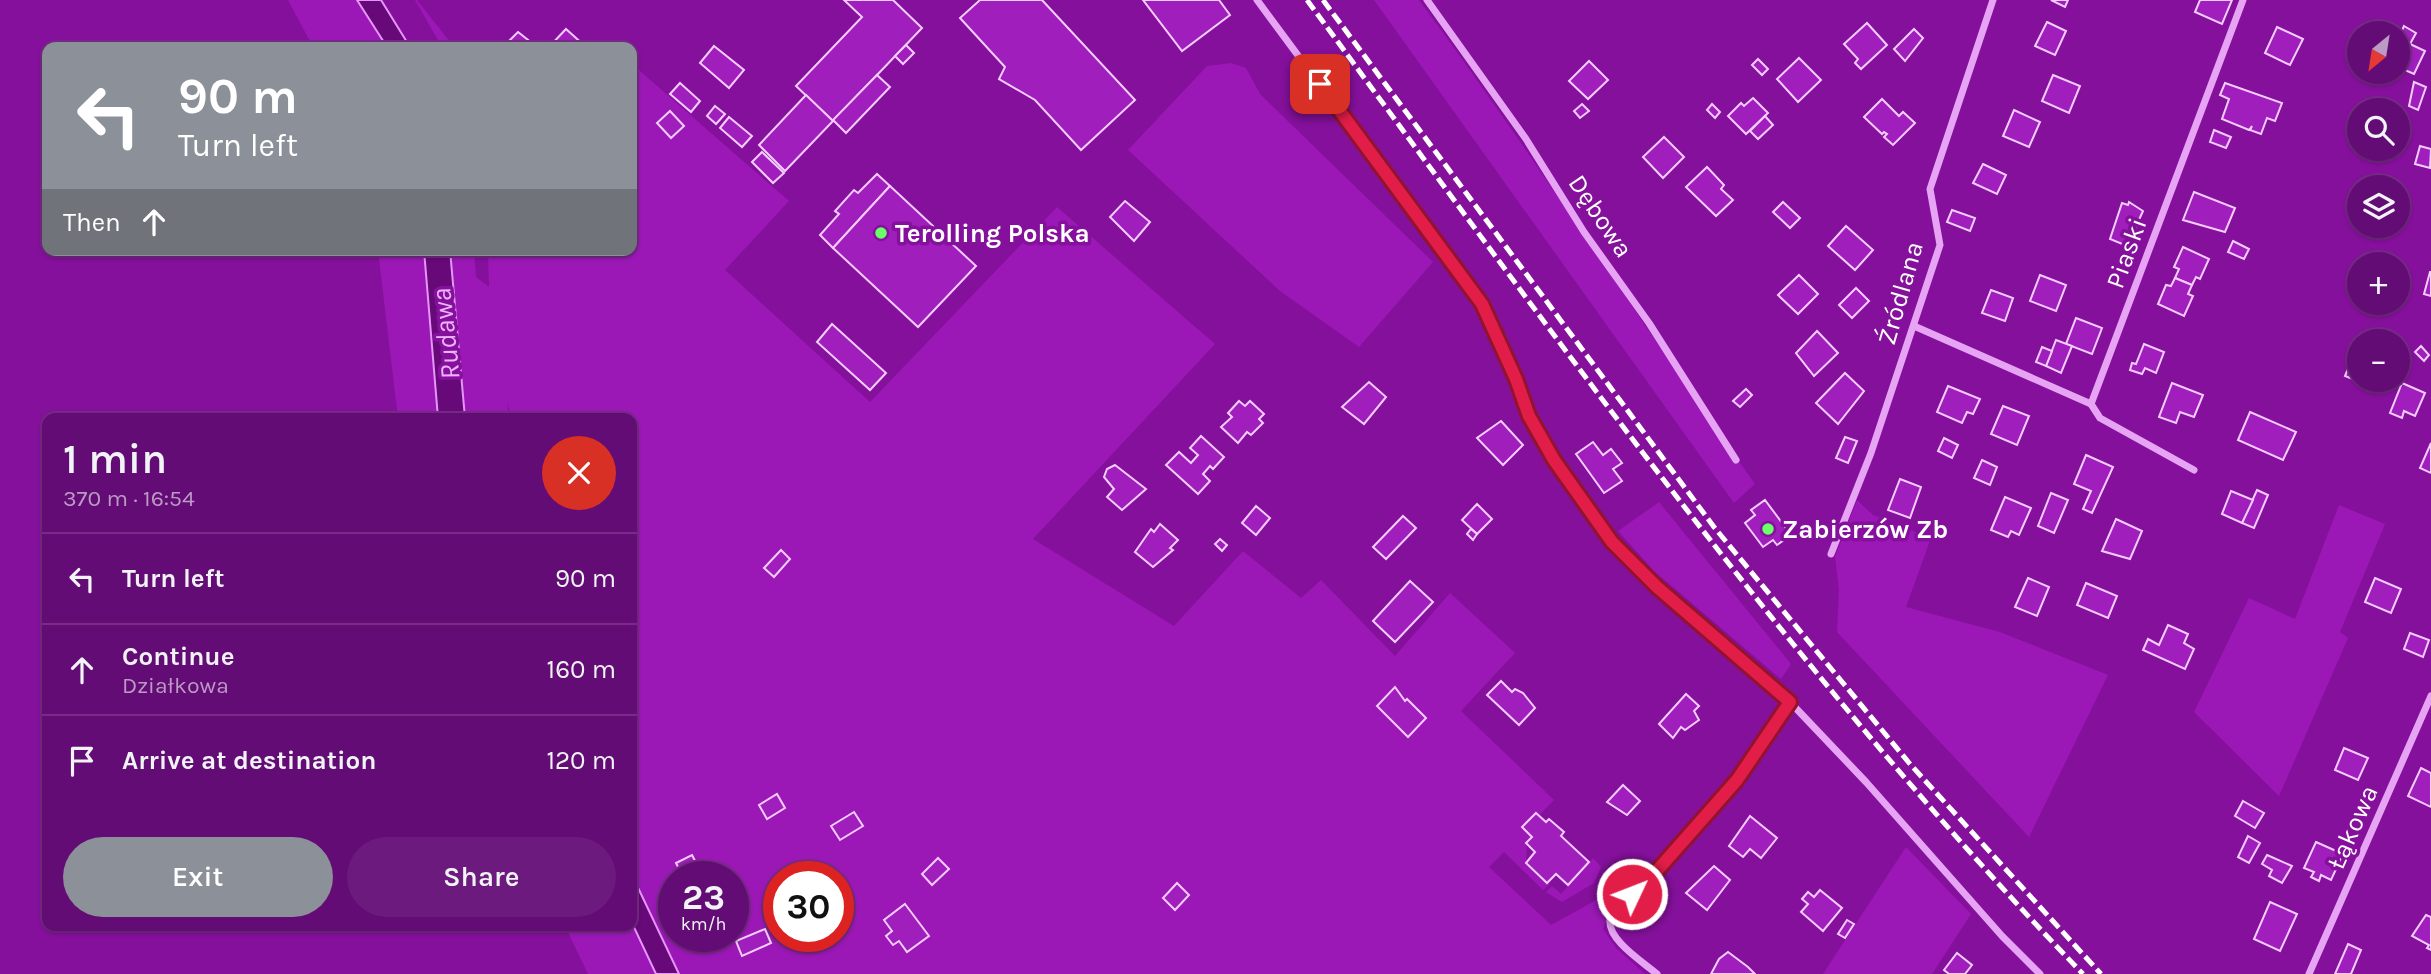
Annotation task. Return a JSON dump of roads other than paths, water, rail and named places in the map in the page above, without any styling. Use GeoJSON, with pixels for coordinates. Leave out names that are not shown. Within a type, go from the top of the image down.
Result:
{"type":"FeatureCollection","features":[{"type":"Feature","properties":{"kind":"street"},"geometry":{"type":"LineString","coordinates":[[1257,0],[1482,304],[1507,358],[1529,416],[1612,542],[1657,587],[1790,702],[1866,782],[2002,936],[2040,974]]}},
{"type":"Feature","properties":{"kind":"street","name":"Dębowa"},"geometry":{"type":"LineString","coordinates":[[1427,0],[1526,139],[1584,232],[1649,323],[1736,460]]}},
{"type":"Feature","properties":{"kind":"street","name":"Źródlana"},"geometry":{"type":"LineString","coordinates":[[1831,554],[1871,453],[1940,245],[1930,189],[1993,0]]}},
{"type":"Feature","properties":{"kind":"street","name":"Piaski"},"geometry":{"type":"LineString","coordinates":[[2091,404],[2243,0]]}},
{"type":"Feature","properties":{"kind":"street"},"geometry":{"type":"LineString","coordinates":[[1914,326],[2091,404],[2100,418],[2194,470]]}},
{"type":"Feature","properties":{"kind":"street","name":"Łąkowa"},"geometry":{"type":"LineString","coordinates":[[2309,974],[2431,696]]}},
{"type":"Feature","properties":{"kind":"street"},"geometry":{"type":"LineString","coordinates":[[1657,974],[1611,930],[1610,918],[1616,907],[1648,881],[1737,780],[1790,702]]}},
{"type":"Feature","properties":{"kind":"water"},"geometry":{"type":"Polygon","coordinates":[[[357,0],[381,0],[407,42],[384,42],[357,0]]]}},
{"type":"Feature","properties":{"kind":"water","name":"Rudawa"},"geometry":{"type":"Polygon","coordinates":[[[424,256],[451,256],[465,413],[438,413],[424,256]]]}},
{"type":"Feature","properties":{"kind":"water"},"geometry":{"type":"Polygon","coordinates":[[[637,886],[658,930],[658,952],[669,952],[679,974],[656,974],[636,931],[637,886]]]}},
{"type":"Feature","properties":{"kind":"railway"},"geometry":{"type":"LineString","coordinates":[[1307,0],[1585,376],[1776,622],[1977,860],[2083,974]]}},
{"type":"Feature","properties":{"kind":"railway"},"geometry":{"type":"LineString","coordinates":[[1323,0],[1714,527],[1910,764],[2101,974]]}},
{"type":"Feature","properties":{"kind":"place","name":"Terolling Polska"},"geometry":{"type":"Point","coordinates":[881,233]}},
{"type":"Feature","properties":{"kind":"place","name":"Zabierzów Zb"},"geometry":{"type":"Point","coordinates":[1768,529]}}]}
